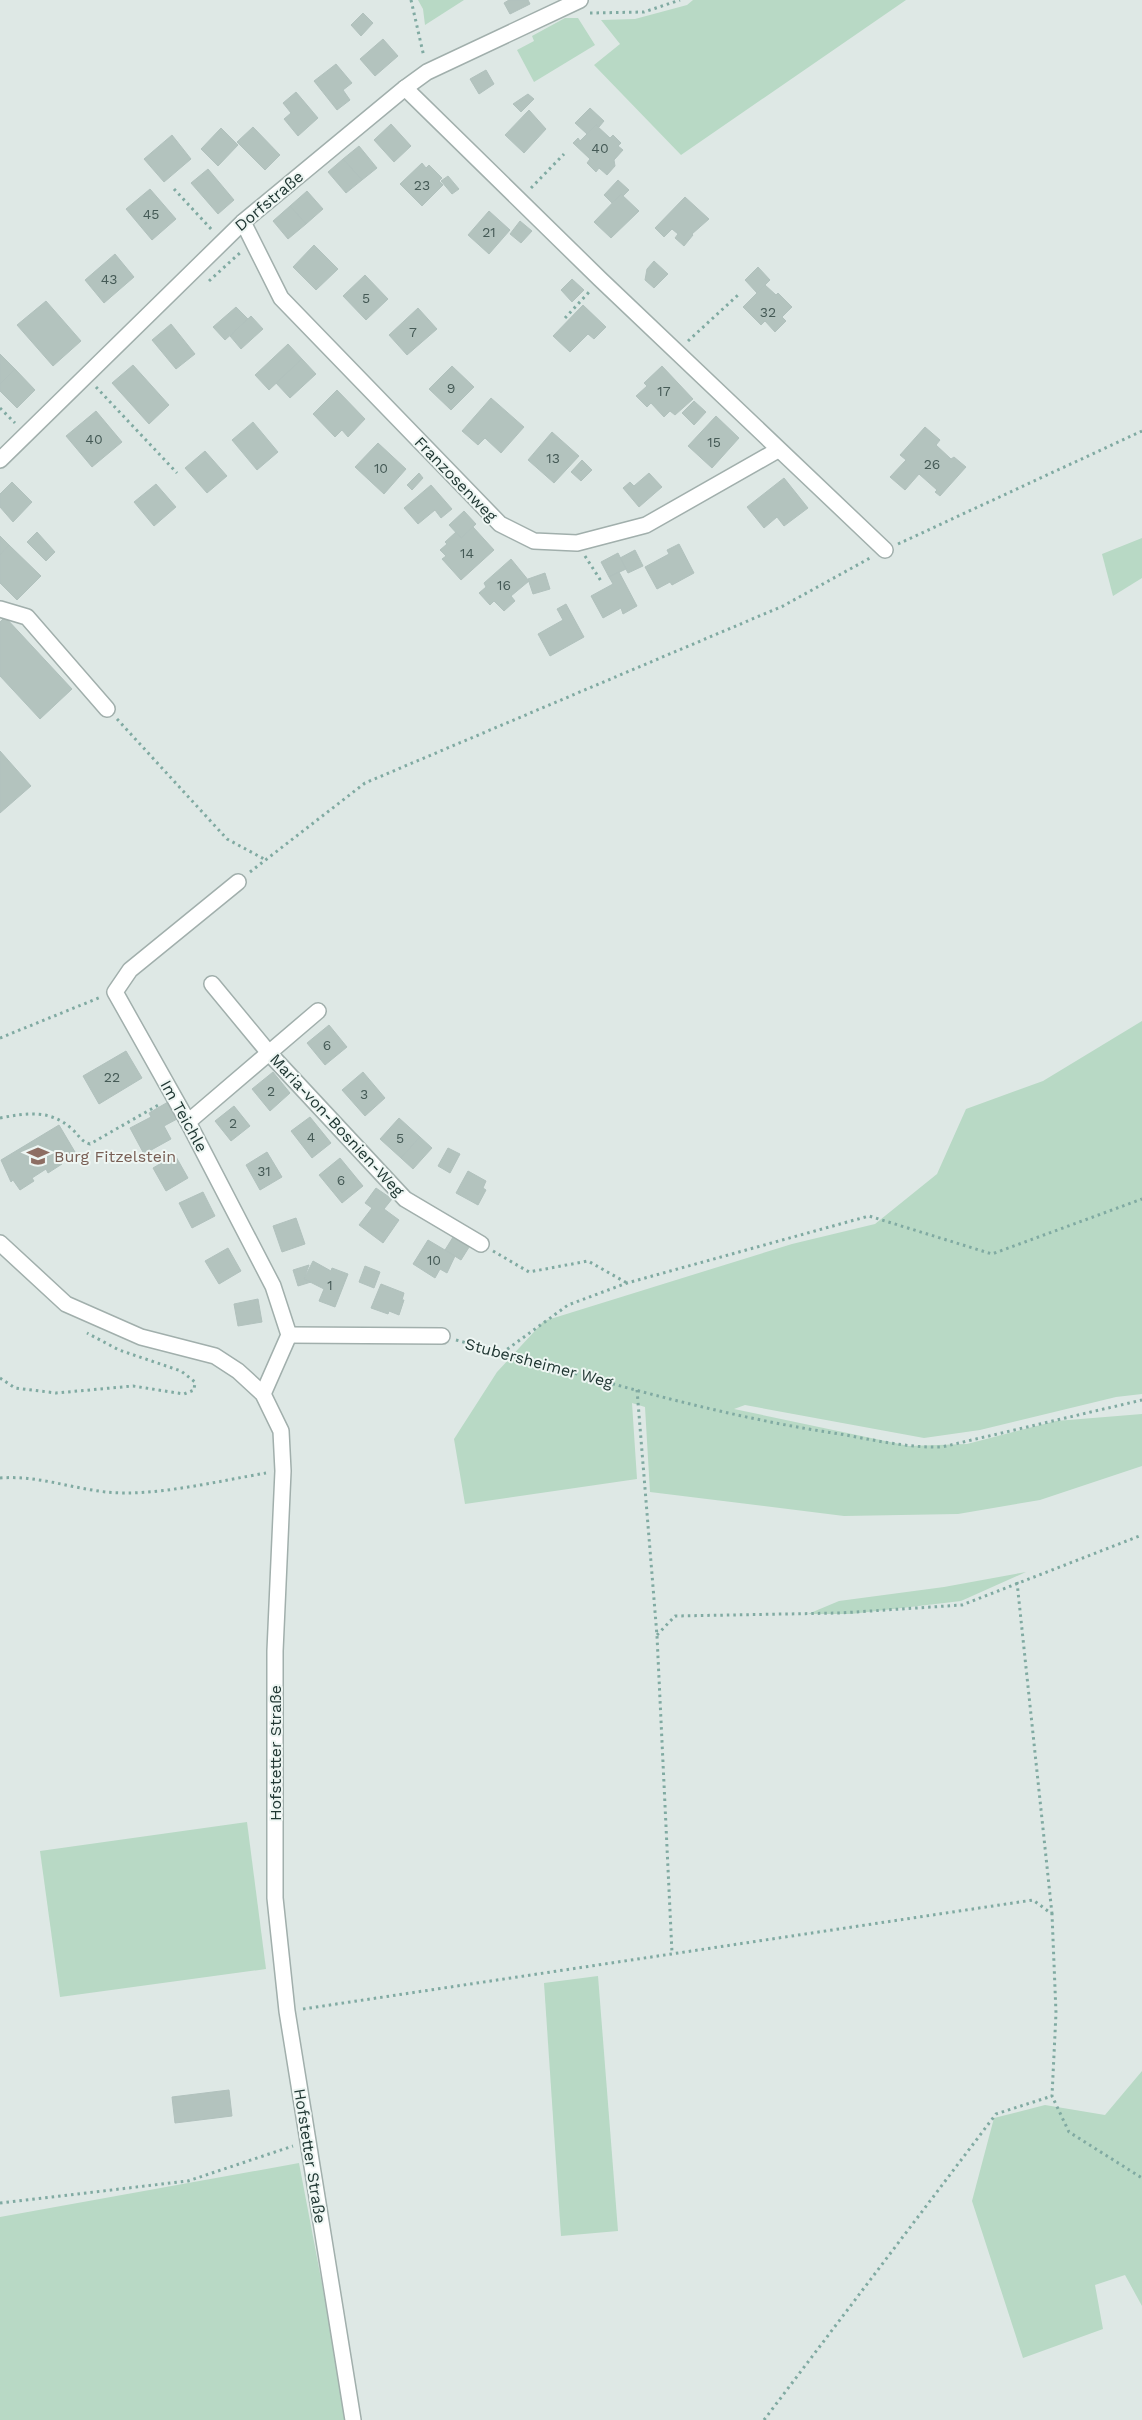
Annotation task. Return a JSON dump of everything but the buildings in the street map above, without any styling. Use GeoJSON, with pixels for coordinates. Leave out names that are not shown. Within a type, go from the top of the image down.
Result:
{"type":"FeatureCollection","features":[{"type":"Feature","properties":{"kind":"street","name":"Dorfstraße"},"geometry":{"type":"LineString","coordinates":[[0,460],[243,222],[405,88],[427,72],[580,0]]}},
{"type":"Feature","properties":{"kind":"street"},"geometry":{"type":"LineString","coordinates":[[405,88],[600,279],[885,550]]}},
{"type":"Feature","properties":{"kind":"street","name":"Franzosenweg"},"geometry":{"type":"LineString","coordinates":[[243,222],[280,298],[500,524],[534,541],[577,543],[646,525],[778,450]]}},
{"type":"Feature","properties":{"kind":"street"},"geometry":{"type":"LineString","coordinates":[[0,609],[27,617],[107,709]]}},
{"type":"Feature","properties":{"kind":"street"},"geometry":{"type":"LineString","coordinates":[[115,992],[130,970],[238,882]]}},
{"type":"Feature","properties":{"kind":"street","name":"Maria-von-Bosnien-Weg"},"geometry":{"type":"LineString","coordinates":[[212,984],[269,1053],[405,1199],[481,1244]]}},
{"type":"Feature","properties":{"kind":"street","name":"Im Teichle"},"geometry":{"type":"LineString","coordinates":[[115,992],[188,1122],[274,1286],[289,1336]]}},
{"type":"Feature","properties":{"kind":"street"},"geometry":{"type":"LineString","coordinates":[[188,1122],[318,1011]]}},
{"type":"Feature","properties":{"kind":"street","name":"Hofstetter Straße"},"geometry":{"type":"LineString","coordinates":[[0,1243],[66,1304],[141,1337],[215,1356],[238,1371],[263,1394],[281,1431],[282,1471],[276,1651],[274,1898],[287,2011],[353,2420]]}},
{"type":"Feature","properties":{"kind":"street"},"geometry":{"type":"LineString","coordinates":[[263,1394],[289,1336]]}},
{"type":"Feature","properties":{"kind":"street","name":"Stubersheimer Weg"},"geometry":{"type":"LineString","coordinates":[[289,1336],[442,1336]]}},
{"type":"Feature","properties":{"kind":"path"},"geometry":{"type":"LineString","coordinates":[[411,0],[427,72]]}},
{"type":"Feature","properties":{"kind":"path"},"geometry":{"type":"LineString","coordinates":[[564,9],[585,13],[644,12],[680,0]]}},
{"type":"Feature","properties":{"kind":"path"},"geometry":{"type":"LineString","coordinates":[[520,199],[564,154]]}},
{"type":"Feature","properties":{"kind":"path"},"geometry":{"type":"LineString","coordinates":[[174,189],[223,241]]}},
{"type":"Feature","properties":{"kind":"path"},"geometry":{"type":"LineString","coordinates":[[565,318],[600,279]]}},
{"type":"Feature","properties":{"kind":"path"},"geometry":{"type":"LineString","coordinates":[[677,352],[738,295]]}},
{"type":"Feature","properties":{"kind":"path"},"geometry":{"type":"LineString","coordinates":[[85,376],[177,473]]}},
{"type":"Feature","properties":{"kind":"path"},"geometry":{"type":"LineString","coordinates":[[0,408],[26,434]]}},
{"type":"Feature","properties":{"kind":"path"},"geometry":{"type":"LineString","coordinates":[[238,882],[364,783],[783,606],[885,550],[1142,431]]}},
{"type":"Feature","properties":{"kind":"path"},"geometry":{"type":"LineString","coordinates":[[577,543],[601,581]]}},
{"type":"Feature","properties":{"kind":"path"},"geometry":{"type":"LineString","coordinates":[[107,709],[227,839],[266,860]]}},
{"type":"Feature","properties":{"kind":"path"},"geometry":{"type":"LineString","coordinates":[[0,1038],[115,992]]}},
{"type":"Feature","properties":{"kind":"path"},"geometry":{"type":"LineString","coordinates":[[0,1118],[20,1114],[50,1114],[72,1129],[81,1141],[90,1144],[174,1097]]}},
{"type":"Feature","properties":{"kind":"path"},"geometry":{"type":"LineString","coordinates":[[502,1353],[568,1305],[627,1283],[869,1216],[992,1254],[1142,1199]]}},
{"type":"Feature","properties":{"kind":"path"},"geometry":{"type":"LineString","coordinates":[[481,1244],[529,1272],[588,1261],[627,1283]]}},
{"type":"Feature","properties":{"kind":"path"},"geometry":{"type":"LineString","coordinates":[[0,1378],[16,1388],[56,1393],[133,1386],[184,1394],[194,1390],[195,1382],[181,1371],[119,1350],[78,1328],[77,1308]]}},
{"type":"Feature","properties":{"kind":"path","name":"Stubersheimer Weg"},"geometry":{"type":"LineString","coordinates":[[442,1336],[637,1390],[786,1426],[918,1448],[942,1447],[1142,1400]]}},
{"type":"Feature","properties":{"kind":"path"},"geometry":{"type":"LineString","coordinates":[[637,1390],[657,1636],[672,1953]]}},
{"type":"Feature","properties":{"kind":"path"},"geometry":{"type":"LineString","coordinates":[[0,1478],[20,1476],[106,1492],[139,1493],[282,1471]]}},
{"type":"Feature","properties":{"kind":"path"},"geometry":{"type":"LineString","coordinates":[[657,1636],[675,1616],[840,1612],[962,1605],[1017,1582],[1142,1535]]}},
{"type":"Feature","properties":{"kind":"path"},"geometry":{"type":"LineString","coordinates":[[1017,1582],[1052,1914],[1056,2013],[1052,2096],[1069,2132],[1142,2178]]}},
{"type":"Feature","properties":{"kind":"path"},"geometry":{"type":"LineString","coordinates":[[287,2011],[1033,1900],[1052,1914]]}},
{"type":"Feature","properties":{"kind":"path"},"geometry":{"type":"LineString","coordinates":[[764,2420],[996,2114],[1052,2096]]}},
{"type":"Feature","properties":{"kind":"path"},"geometry":{"type":"LineString","coordinates":[[0,2203],[188,2181],[308,2142]]}},
{"type":"Feature","properties":{"kind":"green space"},"geometry":{"type":"Polygon","coordinates":[[[418,0],[464,0],[425,25],[423,9],[418,0]]]}},
{"type":"Feature","properties":{"kind":"green space"},"geometry":{"type":"Polygon","coordinates":[[[693,0],[906,0],[681,155],[594,65],[620,44],[601,20],[635,19],[687,5],[693,0]]]}},
{"type":"Feature","properties":{"kind":"green space"},"geometry":{"type":"Polygon","coordinates":[[[565,18],[578,18],[595,45],[534,82],[517,50],[534,41],[532,36],[565,18]]]}},
{"type":"Feature","properties":{"kind":"green space"},"geometry":{"type":"Polygon","coordinates":[[[1142,538],[1142,578],[1113,596],[1102,554],[1142,538]]]}},
{"type":"Feature","properties":{"kind":"green space"},"geometry":{"type":"Polygon","coordinates":[[[1142,1021],[1142,1394],[1116,1397],[980,1430],[924,1438],[745,1405],[734,1409],[909,1446],[967,1444],[1056,1421],[1142,1414],[1142,1466],[1040,1500],[958,1514],[844,1516],[650,1492],[645,1407],[632,1403],[637,1479],[465,1504],[454,1439],[497,1372],[544,1321],[792,1244],[875,1224],[937,1174],[966,1109],[1043,1081],[1142,1021]]]}},
{"type":"Feature","properties":{"kind":"green space"},"geometry":{"type":"Polygon","coordinates":[[[1026,1572],[961,1601],[851,1614],[808,1614],[839,1601],[944,1587],[1026,1572]]]}},
{"type":"Feature","properties":{"kind":"green space"},"geometry":{"type":"Polygon","coordinates":[[[247,1822],[266,1969],[60,1997],[40,1851],[247,1822]]]}},
{"type":"Feature","properties":{"kind":"green space"},"geometry":{"type":"Polygon","coordinates":[[[598,1976],[618,2231],[561,2236],[544,1983],[598,1976]]]}},
{"type":"Feature","properties":{"kind":"green space"},"geometry":{"type":"Polygon","coordinates":[[[1142,2071],[1142,2306],[1125,2275],[1095,2285],[1103,2329],[1023,2358],[972,2201],[994,2118],[1045,2105],[1105,2115],[1142,2071]]]}},
{"type":"Feature","properties":{"kind":"green space"},"geometry":{"type":"Polygon","coordinates":[[[299,2163],[331,2331],[346,2391],[348,2420],[0,2420],[0,2217],[299,2163]]]}},
{"type":"Feature","properties":{"kind":"place","name":"Burg Fitzelstein"},"geometry":{"type":"Point","coordinates":[38,1156]}}]}
